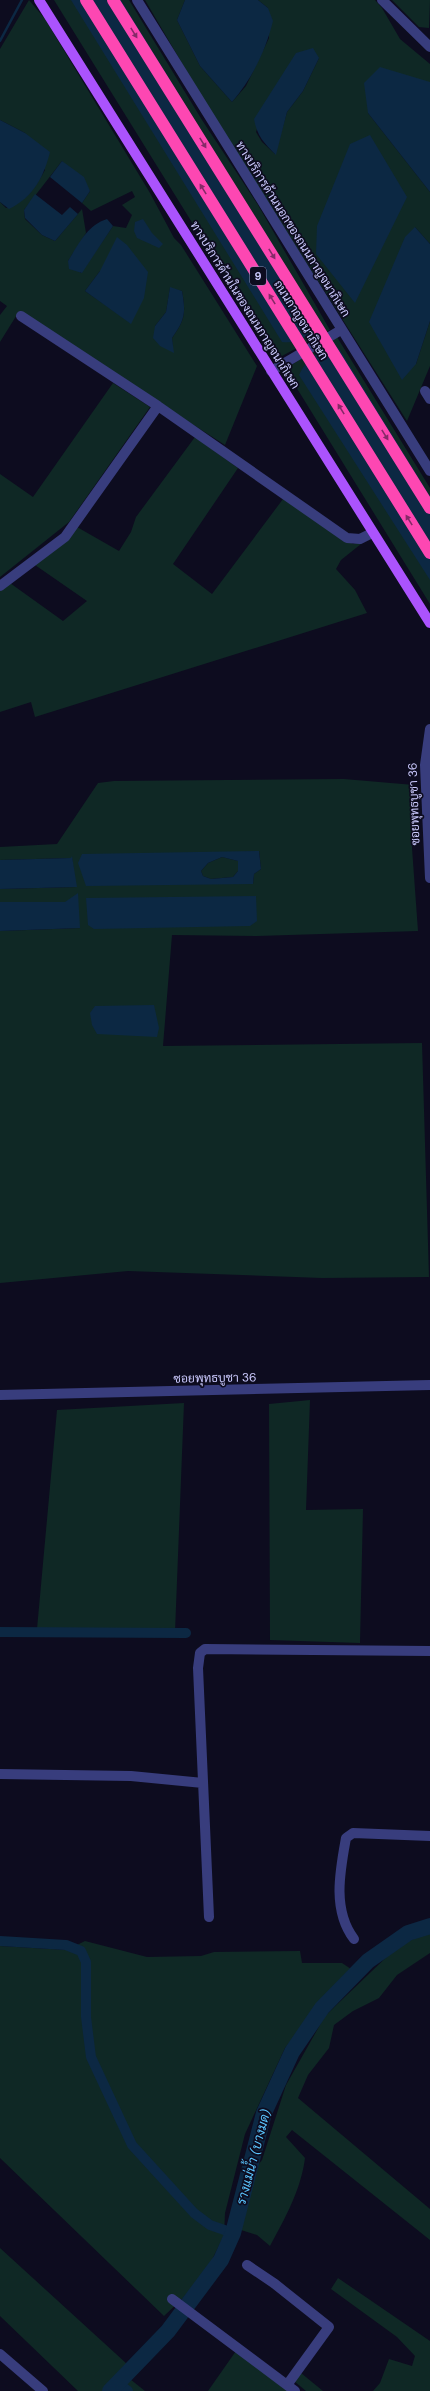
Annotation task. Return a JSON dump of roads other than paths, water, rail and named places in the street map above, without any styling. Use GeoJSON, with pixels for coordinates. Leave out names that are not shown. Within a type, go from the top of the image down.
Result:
{"type":"FeatureCollection","features":[{"type":"Feature","properties":{"kind":"highway","name":"ถนนกาญจนาภิเษก"},"geometry":{"type":"LineString","coordinates":[[86,0],[430,553]]}},
{"type":"Feature","properties":{"kind":"highway","name":"ถนนกาญจนาภิเษก"},"geometry":{"type":"LineString","coordinates":[[113,0],[430,508]]}},
{"type":"Feature","properties":{"kind":"main road","name":"ทางบริการด้านในของถนนกาญจนาภิเษก"},"geometry":{"type":"LineString","coordinates":[[39,0],[430,624]]}},
{"type":"Feature","properties":{"kind":"street","name":"ทางบริการด้านนอกของถนนกาญจนาภิเษก"},"geometry":{"type":"LineString","coordinates":[[136,0],[430,471]]}},
{"type":"Feature","properties":{"kind":"street"},"geometry":{"type":"LineString","coordinates":[[382,0],[429,42]]}},
{"type":"Feature","properties":{"kind":"street"},"geometry":{"type":"LineString","coordinates":[[21,316],[158,406],[347,538],[360,539],[372,533]]}},
{"type":"Feature","properties":{"kind":"street"},"geometry":{"type":"LineString","coordinates":[[271,371],[341,330]]}},
{"type":"Feature","properties":{"kind":"street"},"geometry":{"type":"LineString","coordinates":[[0,586],[51,548],[68,533],[158,406]]}},
{"type":"Feature","properties":{"kind":"street","name":"ซอยพุทธบูชา 36"},"geometry":{"type":"LineString","coordinates":[[430,729],[425,765],[430,878]]}},
{"type":"Feature","properties":{"kind":"street","name":"ซอยพุทธบูชา 36"},"geometry":{"type":"LineString","coordinates":[[0,1395],[430,1385]]}},
{"type":"Feature","properties":{"kind":"street"},"geometry":{"type":"LineString","coordinates":[[209,1917],[198,1668],[198,1658],[205,1649],[430,1651]]}},
{"type":"Feature","properties":{"kind":"street"},"geometry":{"type":"LineString","coordinates":[[0,1774],[131,1776],[203,1783]]}},
{"type":"Feature","properties":{"kind":"street"},"geometry":{"type":"LineString","coordinates":[[354,1939],[346,1929],[342,1917],[339,1884],[346,1838],[353,1834],[430,1836]]}},
{"type":"Feature","properties":{"kind":"street"},"geometry":{"type":"LineString","coordinates":[[172,2299],[291,2388],[329,2327],[282,2289],[247,2265]]}},
{"type":"Feature","properties":{"kind":"street"},"geometry":{"type":"LineString","coordinates":[[0,2354],[43,2391]]}},
{"type":"Feature","properties":{"kind":"water"},"geometry":{"type":"Polygon","coordinates":[[[71,0],[121,0],[320,324],[303,338],[293,342],[282,342],[71,0]]]}},
{"type":"Feature","properties":{"kind":"water"},"geometry":{"type":"Polygon","coordinates":[[[185,0],[258,0],[268,8],[273,21],[266,43],[252,74],[232,102],[200,66],[177,20],[185,0]]]}},
{"type":"Feature","properties":{"kind":"water"},"geometry":{"type":"Polygon","coordinates":[[[313,48],[319,58],[303,91],[287,112],[276,155],[262,139],[257,130],[254,119],[296,53],[313,48]]]}},
{"type":"Feature","properties":{"kind":"water"},"geometry":{"type":"Polygon","coordinates":[[[380,67],[430,82],[430,192],[368,113],[364,83],[380,67]]]}},
{"type":"Feature","properties":{"kind":"water"},"geometry":{"type":"Polygon","coordinates":[[[0,120],[25,133],[50,152],[45,169],[37,185],[18,204],[9,209],[0,202],[0,120]]]}},
{"type":"Feature","properties":{"kind":"water"},"geometry":{"type":"Polygon","coordinates":[[[370,135],[407,197],[355,303],[316,254],[317,226],[350,144],[370,135]]]}},
{"type":"Feature","properties":{"kind":"water"},"geometry":{"type":"Polygon","coordinates":[[[62,161],[84,177],[90,191],[82,203],[50,177],[62,161]]]}},
{"type":"Feature","properties":{"kind":"water"},"geometry":{"type":"Polygon","coordinates":[[[35,194],[62,215],[70,207],[78,214],[55,241],[42,235],[25,218],[24,210],[35,194]]]}},
{"type":"Feature","properties":{"kind":"water"},"geometry":{"type":"Polygon","coordinates":[[[107,219],[113,226],[82,273],[69,269],[68,261],[79,242],[94,226],[107,219]]]}},
{"type":"Feature","properties":{"kind":"water"},"geometry":{"type":"Polygon","coordinates":[[[143,219],[152,233],[163,244],[159,248],[137,238],[134,231],[135,222],[143,219]]]}},
{"type":"Feature","properties":{"kind":"water"},"geometry":{"type":"Polygon","coordinates":[[[415,227],[430,244],[430,321],[416,364],[402,380],[369,322],[405,237],[415,227]]]}},
{"type":"Feature","properties":{"kind":"water"},"geometry":{"type":"Polygon","coordinates":[[[117,237],[127,245],[148,272],[144,298],[131,324],[85,291],[100,271],[117,237]]]}},
{"type":"Feature","properties":{"kind":"water"},"geometry":{"type":"Polygon","coordinates":[[[170,287],[182,291],[184,305],[182,321],[172,338],[174,353],[160,346],[153,338],[155,326],[166,312],[170,287]]]}},
{"type":"Feature","properties":{"kind":"water"},"geometry":{"type":"Polygon","coordinates":[[[334,344],[340,350],[430,496],[430,580],[299,375],[309,360],[334,344]]]}},
{"type":"Feature","properties":{"kind":"water"},"geometry":{"type":"Polygon","coordinates":[[[259,851],[261,869],[254,874],[253,884],[86,886],[78,863],[82,854],[259,851]],[[222,857],[208,863],[201,871],[203,876],[211,879],[233,877],[238,871],[238,861],[222,857]]]}},
{"type":"Feature","properties":{"kind":"water"},"geometry":{"type":"Polygon","coordinates":[[[72,856],[77,887],[0,889],[0,860],[71,858],[72,856]]]}},
{"type":"Feature","properties":{"kind":"water"},"geometry":{"type":"Polygon","coordinates":[[[78,893],[80,928],[0,931],[0,902],[65,902],[78,893]]]}},
{"type":"Feature","properties":{"kind":"water"},"geometry":{"type":"Polygon","coordinates":[[[256,896],[257,921],[250,926],[94,929],[88,925],[86,898],[256,896]]]}},
{"type":"Feature","properties":{"kind":"water"},"geometry":{"type":"Polygon","coordinates":[[[154,1005],[159,1028],[157,1037],[97,1034],[92,1025],[90,1013],[95,1006],[154,1005]]]}},
{"type":"Feature","properties":{"kind":"waterway"},"geometry":{"type":"LineString","coordinates":[[0,41],[22,0]]}},
{"type":"Feature","properties":{"kind":"waterway"},"geometry":{"type":"LineString","coordinates":[[0,1632],[186,1633]]}},
{"type":"Feature","properties":{"kind":"waterway","name":"รางแม่น้ำ (บางมด)"},"geometry":{"type":"LineString","coordinates":[[110,2391],[168,2331],[221,2260],[233,2233],[264,2113],[292,2052],[322,2008],[368,1961],[408,1933],[430,1926]]}},
{"type":"Feature","properties":{"kind":"waterway"},"geometry":{"type":"LineString","coordinates":[[0,1941],[66,1945],[81,1951],[86,1962],[86,2017],[91,2057],[132,2145],[194,2213],[210,2225],[233,2233]]}},
{"type":"Feature","properties":{"kind":"waterway"},"geometry":{"type":"LineString","coordinates":[[118,2383],[128,2391]]}}]}
